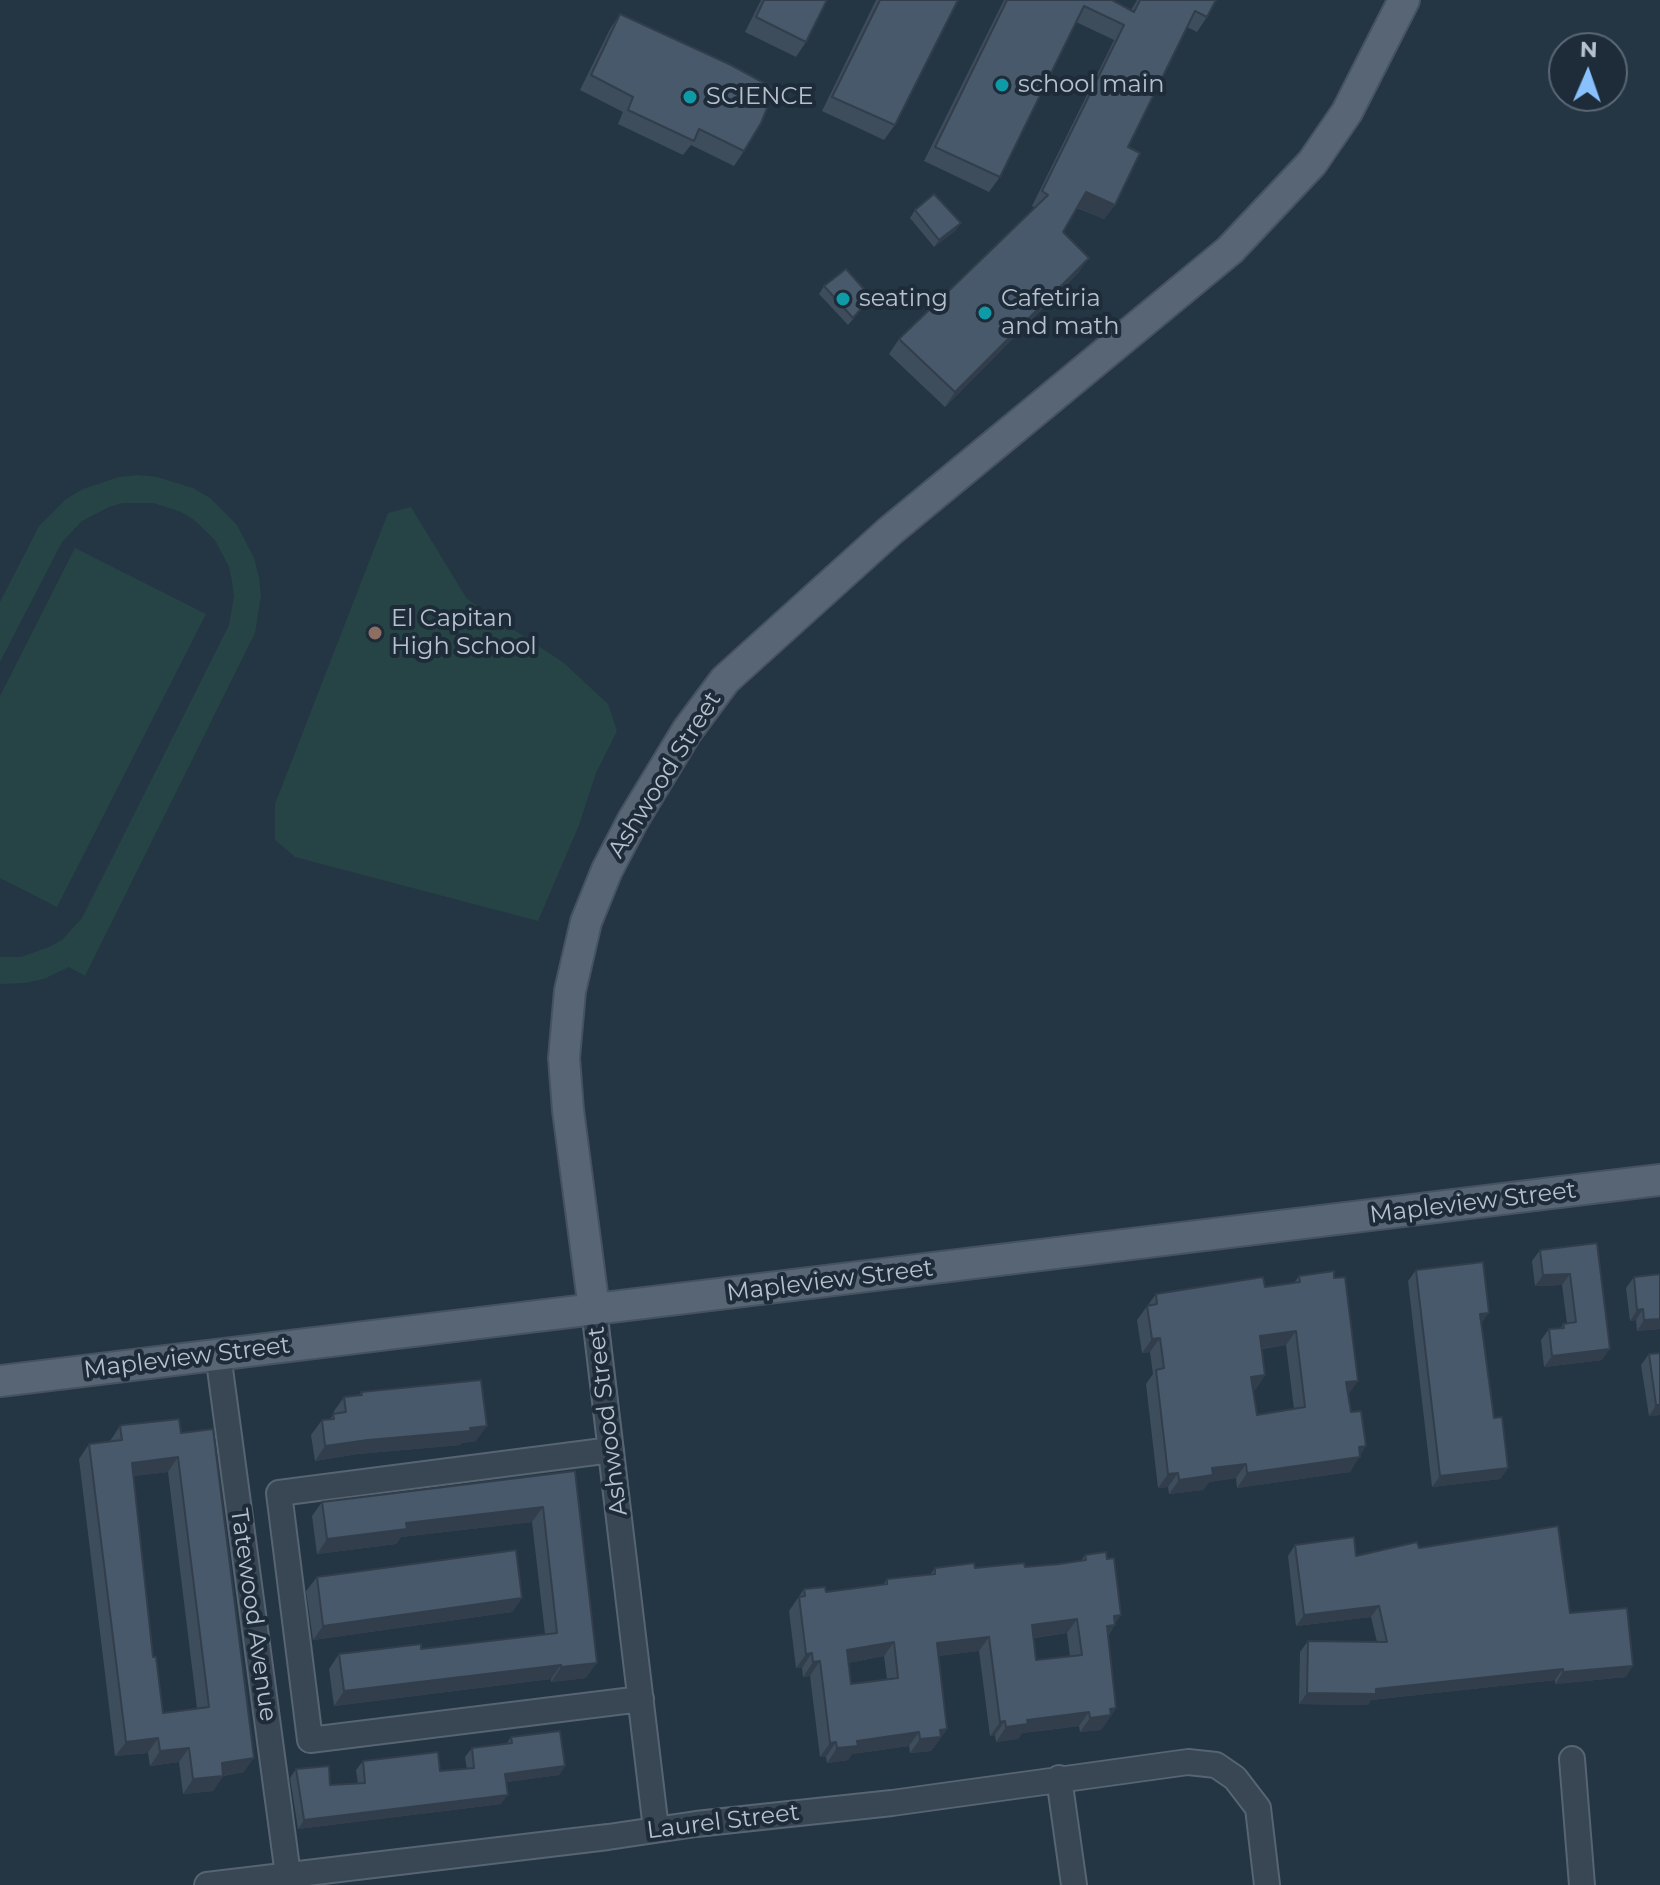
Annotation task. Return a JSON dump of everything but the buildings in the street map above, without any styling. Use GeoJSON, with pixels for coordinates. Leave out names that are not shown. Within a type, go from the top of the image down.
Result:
{"type":"FeatureCollection","features":[{"type":"Feature","properties":{"kind":"main road","name":"Ashwood Street"},"geometry":{"type":"LineString","coordinates":[[594,1309],[564,1058],[570,991],[586,922],[607,870],[633,820],[687,731],[725,680],[890,531],[1230,250],[1312,163],[1347,112],[1404,0]]}},
{"type":"Feature","properties":{"kind":"main road","name":"Mapleview Street"},"geometry":{"type":"LineString","coordinates":[[0,1381],[1660,1180]]}},
{"type":"Feature","properties":{"kind":"street","name":"Ashwood Street"},"geometry":{"type":"LineString","coordinates":[[594,1309],[656,1829]]}},
{"type":"Feature","properties":{"kind":"street","name":"Tatewood Avenue"},"geometry":{"type":"LineString","coordinates":[[218,1354],[288,1875]]}},
{"type":"Feature","properties":{"kind":"street"},"geometry":{"type":"LineString","coordinates":[[611,1450],[279,1493],[310,1740],[641,1699]]}},
{"type":"Feature","properties":{"kind":"street"},"geometry":{"type":"LineString","coordinates":[[1572,1759],[1582,1885]]}},
{"type":"Feature","properties":{"kind":"street","name":"Laurel Street"},"geometry":{"type":"LineString","coordinates":[[207,1885],[892,1803],[1188,1762],[1216,1765],[1235,1778],[1258,1808],[1267,1885]]}},
{"type":"Feature","properties":{"kind":"street"},"geometry":{"type":"LineString","coordinates":[[1059,1778],[1074,1885]]}},
{"type":"Feature","properties":{"kind":"green space"},"geometry":{"type":"Polygon","coordinates":[[[119,477],[157,477],[193,488],[210,498],[237,525],[254,558],[259,577],[261,596],[255,633],[85,976],[69,967],[44,979],[0,984],[0,957],[21,957],[49,947],[62,940],[82,918],[229,625],[234,596],[232,581],[229,567],[215,540],[181,512],[153,503],[123,503],[82,521],[62,542],[0,662],[0,602],[39,526],[66,499],[83,489],[119,477]]]}},
{"type":"Feature","properties":{"kind":"green space"},"geometry":{"type":"Polygon","coordinates":[[[411,507],[467,599],[564,663],[608,704],[617,731],[596,773],[579,825],[538,921],[295,857],[275,840],[275,804],[388,513],[411,507]]]}},
{"type":"Feature","properties":{"kind":"green space"},"geometry":{"type":"Polygon","coordinates":[[[75,548],[206,614],[57,907],[0,878],[0,696],[75,548]]]}},
{"type":"Feature","properties":{"kind":"place","name":"school main"},"geometry":{"type":"Point","coordinates":[1002,85]}},
{"type":"Feature","properties":{"kind":"place","name":"SCIENCE"},"geometry":{"type":"Point","coordinates":[690,97]}},
{"type":"Feature","properties":{"kind":"place","name":"seating"},"geometry":{"type":"Point","coordinates":[843,299]}},
{"type":"Feature","properties":{"kind":"place","name":"Cafetiria and math"},"geometry":{"type":"Point","coordinates":[985,313]}},
{"type":"Feature","properties":{"kind":"place","name":"El Capitan High School"},"geometry":{"type":"Point","coordinates":[375,633]}}]}
